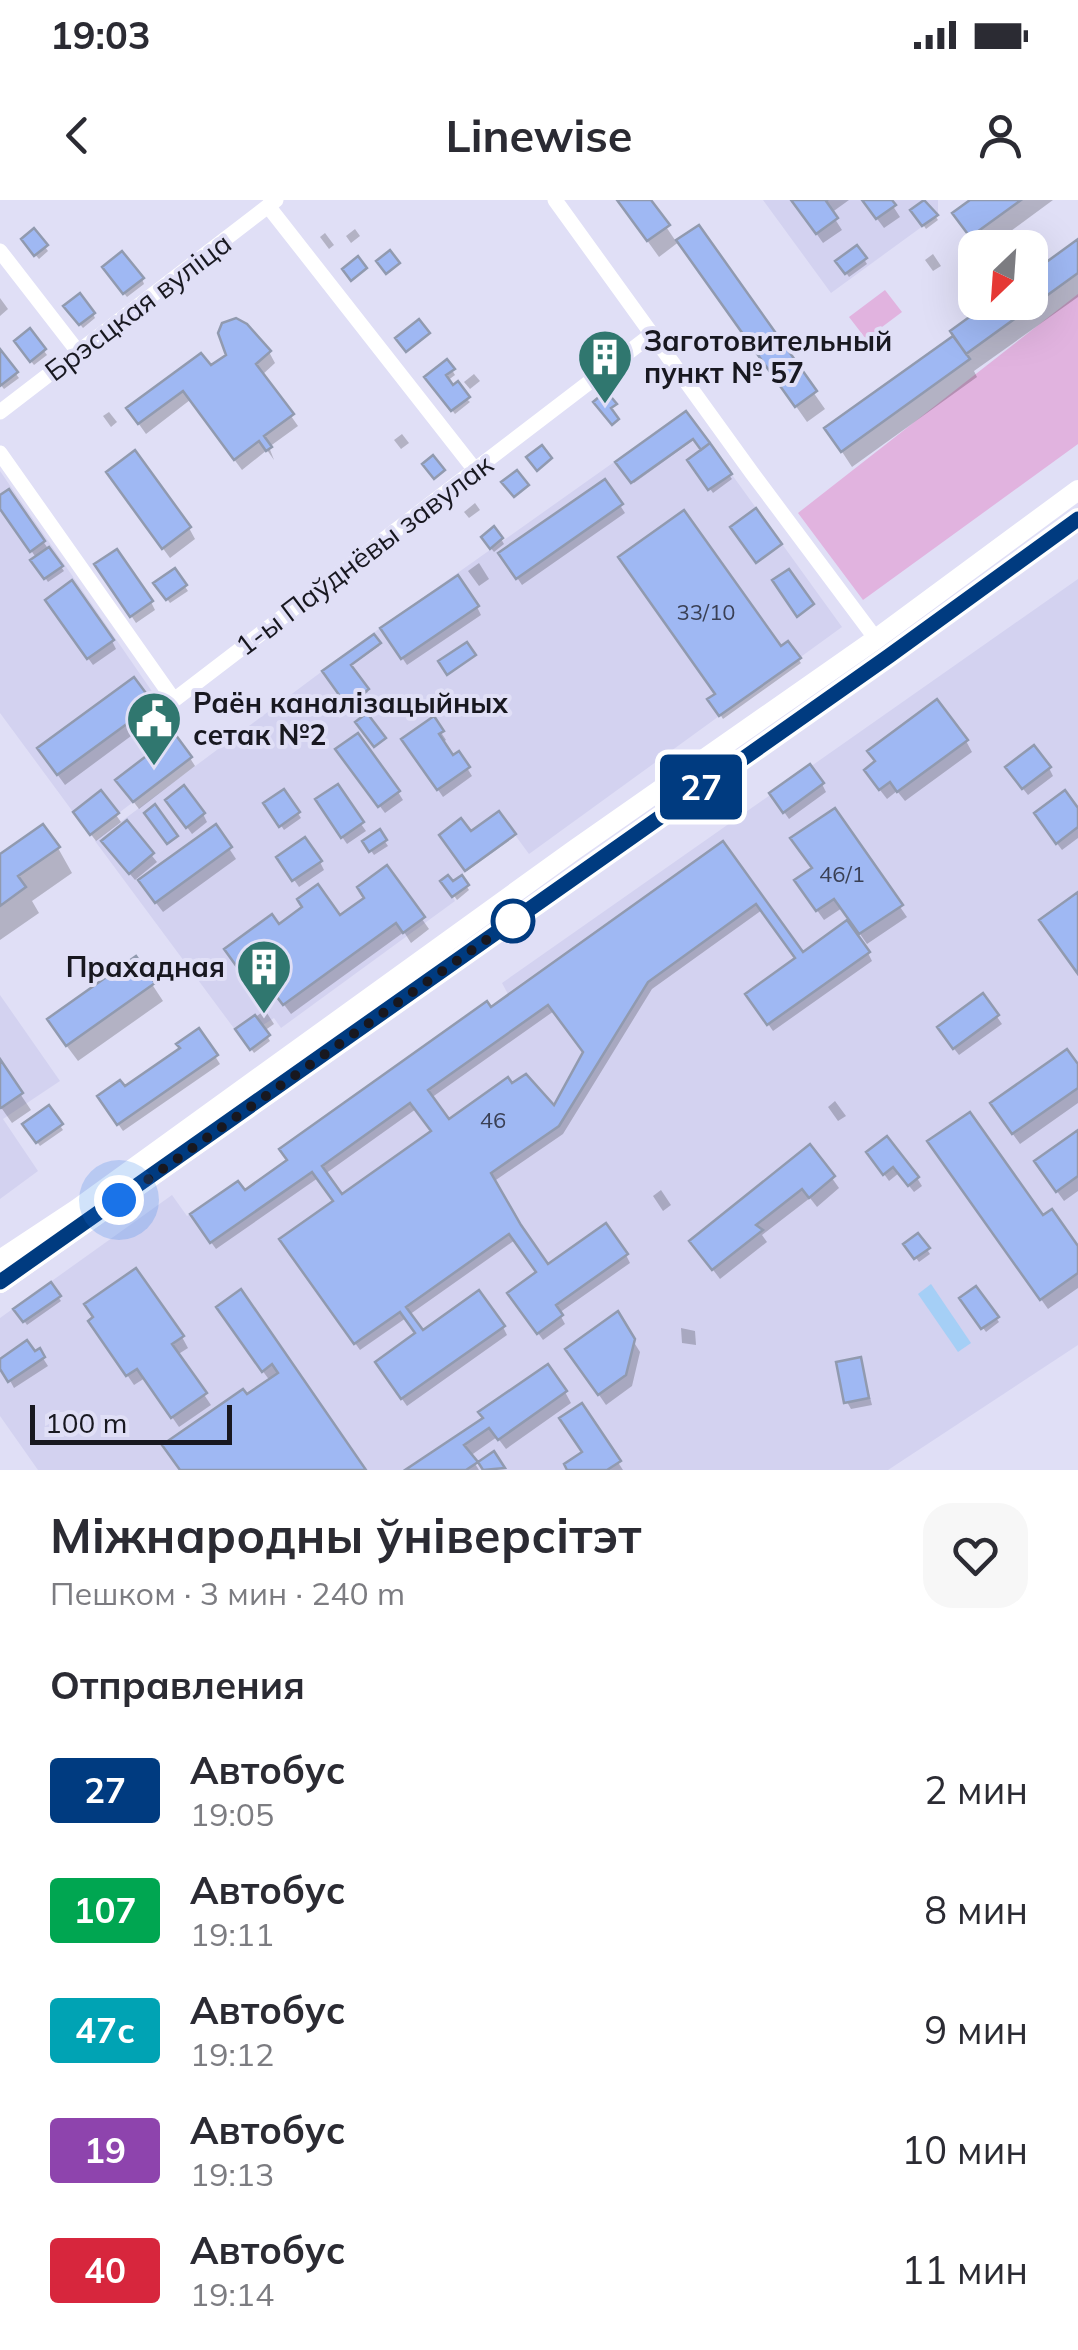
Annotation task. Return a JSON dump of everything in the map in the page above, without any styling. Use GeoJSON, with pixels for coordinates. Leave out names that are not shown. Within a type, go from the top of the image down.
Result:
{"type":"FeatureCollection","features":[{"type":"Feature","properties":{"kind":"main road"},"geometry":{"type":"LineString","coordinates":[[0,1282],[137,1176],[699,776],[876,638],[1078,490]]}},
{"type":"Feature","properties":{"kind":"main road"},"geometry":{"type":"LineString","coordinates":[[699,776],[889,656],[1078,519]]}},
{"type":"Feature","properties":{"kind":"main road"},"geometry":{"type":"LineString","coordinates":[[876,638],[889,656]]}},
{"type":"Feature","properties":{"kind":"main road"},"geometry":{"type":"LineString","coordinates":[[0,1260],[137,1176]]}},
{"type":"Feature","properties":{"kind":"street"},"geometry":{"type":"LineString","coordinates":[[555,200],[876,638]]}},
{"type":"Feature","properties":{"kind":"street"},"geometry":{"type":"LineString","coordinates":[[272,203],[475,470]]}},
{"type":"Feature","properties":{"kind":"street","name":"Брэсцкая вуліца"},"geometry":{"type":"LineString","coordinates":[[0,412],[272,203]]}},
{"type":"Feature","properties":{"kind":"street"},"geometry":{"type":"LineString","coordinates":[[0,251],[79,352]]}},
{"type":"Feature","properties":{"kind":"street","name":"1-ы Паўднёвы завулак"},"geometry":{"type":"LineString","coordinates":[[0,452],[174,700],[652,335]]}},
{"type":"Feature","properties":{"kind":"shaded area"},"geometry":{"type":"Polygon","coordinates":[[[763,200],[938,200],[938,215],[831,293],[763,200]]]}},
{"type":"Feature","properties":{"kind":"shaded area"},"geometry":{"type":"Polygon","coordinates":[[[885,290],[902,312],[866,339],[849,317],[885,290]]]}},
{"type":"Feature","properties":{"kind":"shaded area"},"geometry":{"type":"Polygon","coordinates":[[[1078,294],[1078,444],[863,600],[798,513],[1078,294]]]}},
{"type":"Feature","properties":{"kind":"shaded area"},"geometry":{"type":"Polygon","coordinates":[[[686,411],[842,627],[529,854],[515,835],[465,871],[462,875],[469,885],[453,897],[455,901],[281,1028],[274,1018],[263,1025],[270,1035],[250,1050],[95,841],[380,628],[686,411]]]}},
{"type":"Feature","properties":{"kind":"shaded area"},"geometry":{"type":"Polygon","coordinates":[[[0,471],[160,703],[154,709],[192,757],[90,835],[0,713],[0,471]]]}},
{"type":"Feature","properties":{"kind":"shaded area"},"geometry":{"type":"Polygon","coordinates":[[[1078,579],[1078,1345],[888,1470],[38,1470],[0,1416],[0,1318],[172,1195],[187,1216],[238,1181],[245,1189],[286,1160],[279,1149],[487,1001],[491,1006],[508,994],[502,983],[1078,579]]]}},
{"type":"Feature","properties":{"kind":"shaded area"},"geometry":{"type":"Polygon","coordinates":[[[0,995],[60,1081],[3,1119],[38,1171],[0,1199],[0,995]]]}},
{"type":"Feature","properties":{"kind":"shaded area"},"geometry":{"type":"Polygon","coordinates":[[[931,1284],[971,1343],[958,1352],[918,1294],[931,1284]]]}},
{"type":"Feature","properties":{"kind":"building"},"geometry":{"type":"Polygon","coordinates":[[[617,200],[651,200],[670,225],[647,241],[617,200]]]}},
{"type":"Feature","properties":{"kind":"building"},"geometry":{"type":"Polygon","coordinates":[[[791,200],[828,200],[838,218],[816,234],[791,200]]]}},
{"type":"Feature","properties":{"kind":"building"},"geometry":{"type":"Polygon","coordinates":[[[862,200],[892,200],[896,205],[876,219],[862,200]]]}},
{"type":"Feature","properties":{"kind":"building"},"geometry":{"type":"Polygon","coordinates":[[[924,200],[938,215],[922,226],[910,210],[924,200]]]}},
{"type":"Feature","properties":{"kind":"building"},"geometry":{"type":"Polygon","coordinates":[[[970,200],[1021,200],[980,230],[965,230],[952,213],[970,200]]]}},
{"type":"Feature","properties":{"kind":"building"},"geometry":{"type":"Polygon","coordinates":[[[699,225],[817,391],[795,407],[676,240],[699,225]]]}},
{"type":"Feature","properties":{"kind":"building"},"geometry":{"type":"Polygon","coordinates":[[[34,228],[48,245],[34,256],[21,239],[34,228]]]}},
{"type":"Feature","properties":{"kind":"building"},"geometry":{"type":"Polygon","coordinates":[[[1078,239],[1078,273],[1048,295],[1048,261],[1078,239]]]}},
{"type":"Feature","properties":{"kind":"building"},"geometry":{"type":"Polygon","coordinates":[[[857,245],[867,258],[845,274],[835,261],[857,245]]]}},
{"type":"Feature","properties":{"kind":"building"},"geometry":{"type":"Polygon","coordinates":[[[390,250],[400,263],[386,274],[376,261],[390,250]]]}},
{"type":"Feature","properties":{"kind":"building"},"geometry":{"type":"Polygon","coordinates":[[[122,251],[144,278],[123,294],[102,267],[122,251]]]}},
{"type":"Feature","properties":{"kind":"building"},"geometry":{"type":"Polygon","coordinates":[[[358,256],[367,268],[351,281],[342,269],[358,256]]]}},
{"type":"Feature","properties":{"kind":"building"},"geometry":{"type":"Polygon","coordinates":[[[80,293],[95,313],[79,325],[63,306],[80,293]]]}},
{"type":"Feature","properties":{"kind":"building"},"geometry":{"type":"Polygon","coordinates":[[[236,318],[247,324],[271,351],[256,364],[294,414],[264,436],[272,447],[266,451],[259,441],[234,460],[183,391],[138,424],[126,408],[201,353],[211,365],[226,355],[218,333],[222,323],[236,318]]]}},
{"type":"Feature","properties":{"kind":"building"},"geometry":{"type":"Polygon","coordinates":[[[419,319],[430,333],[406,352],[395,338],[419,319]]]}},
{"type":"Feature","properties":{"kind":"building"},"geometry":{"type":"Polygon","coordinates":[[[965,320],[1013,320],[966,354],[950,331],[965,320]]]}},
{"type":"Feature","properties":{"kind":"building"},"geometry":{"type":"Polygon","coordinates":[[[30,328],[46,349],[30,362],[14,341],[30,328]]]}},
{"type":"Feature","properties":{"kind":"building"},"geometry":{"type":"Polygon","coordinates":[[[953,336],[970,359],[841,452],[824,428],[953,336]]]}},
{"type":"Feature","properties":{"kind":"building"},"geometry":{"type":"Polygon","coordinates":[[[0,349],[18,372],[0,386],[0,349]]]}},
{"type":"Feature","properties":{"kind":"building"},"geometry":{"type":"Polygon","coordinates":[[[447,359],[455,369],[446,375],[453,385],[458,381],[470,397],[451,411],[424,377],[447,359]]]}},
{"type":"Feature","properties":{"kind":"building","name":"Заготовительный пункт № 57"},"geometry":{"type":"Polygon","coordinates":[[[606,391],[617,404],[611,408],[619,419],[612,425],[593,402],[606,391]]]}},
{"type":"Feature","properties":{"kind":"building"},"geometry":{"type":"Polygon","coordinates":[[[686,411],[710,443],[701,450],[693,439],[631,483],[615,462],[686,411]]]}},
{"type":"Feature","properties":{"kind":"building"},"geometry":{"type":"Polygon","coordinates":[[[710,443],[732,474],[708,490],[687,460],[710,443]]]}},
{"type":"Feature","properties":{"kind":"building"},"geometry":{"type":"Polygon","coordinates":[[[542,445],[552,458],[537,471],[526,457],[542,445]]]}},
{"type":"Feature","properties":{"kind":"building"},"geometry":{"type":"Polygon","coordinates":[[[135,450],[191,527],[162,549],[106,472],[135,450]]]}},
{"type":"Feature","properties":{"kind":"building"},"geometry":{"type":"Polygon","coordinates":[[[433,455],[445,470],[434,479],[422,464],[433,455]]]}},
{"type":"Feature","properties":{"kind":"building"},"geometry":{"type":"Polygon","coordinates":[[[517,470],[529,485],[514,497],[501,482],[517,470]]]}},
{"type":"Feature","properties":{"kind":"building"},"geometry":{"type":"Polygon","coordinates":[[[605,479],[623,504],[516,579],[498,553],[605,479]]]}},
{"type":"Feature","properties":{"kind":"building"},"geometry":{"type":"Polygon","coordinates":[[[9,489],[45,541],[30,552],[0,509],[0,495],[9,489]]]}},
{"type":"Feature","properties":{"kind":"building"},"geometry":{"type":"Polygon","coordinates":[[[756,508],[782,544],[756,563],[730,527],[756,508]]]}},
{"type":"Feature","properties":{"kind":"building"},"geometry":{"type":"Polygon","coordinates":[[[684,510],[781,646],[788,641],[801,658],[719,716],[707,699],[715,694],[618,557],[684,510]]]}},
{"type":"Feature","properties":{"kind":"building"},"geometry":{"type":"Polygon","coordinates":[[[494,526],[503,538],[490,549],[481,537],[494,526]]]}},
{"type":"Feature","properties":{"kind":"building"},"geometry":{"type":"Polygon","coordinates":[[[49,547],[63,566],[44,579],[30,560],[49,547]]]}},
{"type":"Feature","properties":{"kind":"building"},"geometry":{"type":"Polygon","coordinates":[[[117,549],[153,601],[130,617],[94,564],[117,549]]]}},
{"type":"Feature","properties":{"kind":"building"},"geometry":{"type":"Polygon","coordinates":[[[175,568],[187,585],[166,600],[153,583],[175,568]]]}},
{"type":"Feature","properties":{"kind":"building"},"geometry":{"type":"Polygon","coordinates":[[[789,569],[814,604],[797,617],[772,580],[789,569]]]}},
{"type":"Feature","properties":{"kind":"building"},"geometry":{"type":"Polygon","coordinates":[[[458,575],[479,606],[401,659],[380,628],[458,575]]]}},
{"type":"Feature","properties":{"kind":"building"},"geometry":{"type":"Polygon","coordinates":[[[72,580],[114,640],[87,659],[45,600],[72,580]]]}},
{"type":"Feature","properties":{"kind":"building"},"geometry":{"type":"Polygon","coordinates":[[[374,634],[381,643],[351,665],[369,689],[347,706],[322,671],[374,634]]]}},
{"type":"Feature","properties":{"kind":"building"},"geometry":{"type":"Polygon","coordinates":[[[467,642],[476,655],[447,675],[438,661],[467,642]]]}},
{"type":"Feature","properties":{"kind":"building"},"geometry":{"type":"Polygon","coordinates":[[[134,677],[154,704],[57,775],[37,748],[134,677]]]}},
{"type":"Feature","properties":{"kind":"building"},"geometry":{"type":"Polygon","coordinates":[[[937,699],[968,740],[897,792],[890,782],[879,790],[864,770],[875,761],[867,751],[937,699]]]}},
{"type":"Feature","properties":{"kind":"building"},"geometry":{"type":"Polygon","coordinates":[[[367,713],[386,738],[374,747],[355,722],[367,713]]]}},
{"type":"Feature","properties":{"kind":"building"},"geometry":{"type":"Polygon","coordinates":[[[434,716],[444,731],[439,734],[453,755],[459,751],[470,767],[437,790],[401,739],[434,716]]]}},
{"type":"Feature","properties":{"kind":"building"},"geometry":{"type":"Polygon","coordinates":[[[358,733],[400,791],[378,807],[335,749],[358,733]]]}},
{"type":"Feature","properties":{"kind":"building","name":"Раён каналізацыйных сетак №2"},"geometry":{"type":"Polygon","coordinates":[[[175,734],[192,757],[133,802],[115,780],[175,734]]]}},
{"type":"Feature","properties":{"kind":"building"},"geometry":{"type":"Polygon","coordinates":[[[1034,745],[1051,767],[1022,789],[1005,767],[1034,745]]]}},
{"type":"Feature","properties":{"kind":"building"},"geometry":{"type":"Polygon","coordinates":[[[810,764],[824,783],[783,813],[769,793],[810,764]]]}},
{"type":"Feature","properties":{"kind":"building"},"geometry":{"type":"Polygon","coordinates":[[[338,784],[364,822],[341,838],[315,799],[338,784]]]}},
{"type":"Feature","properties":{"kind":"building"},"geometry":{"type":"Polygon","coordinates":[[[184,785],[205,813],[186,828],[165,800],[184,785]]]}},
{"type":"Feature","properties":{"kind":"building"},"geometry":{"type":"Polygon","coordinates":[[[284,789],[300,812],[279,827],[263,803],[284,789]]]}},
{"type":"Feature","properties":{"kind":"building"},"geometry":{"type":"Polygon","coordinates":[[[101,790],[119,813],[90,835],[73,812],[101,790]]]}},
{"type":"Feature","properties":{"kind":"building"},"geometry":{"type":"Polygon","coordinates":[[[1065,790],[1078,808],[1078,827],[1056,844],[1034,813],[1065,790]]]}},
{"type":"Feature","properties":{"kind":"building"},"geometry":{"type":"Polygon","coordinates":[[[155,804],[178,836],[167,844],[144,813],[155,804]]]}},
{"type":"Feature","properties":{"kind":"building"},"geometry":{"type":"Polygon","coordinates":[[[835,808],[903,905],[859,934],[834,899],[816,911],[794,880],[812,868],[790,838],[835,808]]]}},
{"type":"Feature","properties":{"kind":"building"},"geometry":{"type":"Polygon","coordinates":[[[499,811],[516,834],[465,871],[439,835],[461,818],[471,831],[499,811]]]}},
{"type":"Feature","properties":{"kind":"building"},"geometry":{"type":"Polygon","coordinates":[[[127,820],[154,853],[129,874],[101,841],[127,820]]]}},
{"type":"Feature","properties":{"kind":"building"},"geometry":{"type":"Polygon","coordinates":[[[43,824],[60,847],[18,876],[26,887],[0,906],[0,854],[43,824]]]}},
{"type":"Feature","properties":{"kind":"building"},"geometry":{"type":"Polygon","coordinates":[[[216,824],[232,847],[155,903],[138,880],[216,824]]]}},
{"type":"Feature","properties":{"kind":"building"},"geometry":{"type":"Polygon","coordinates":[[[380,829],[387,840],[369,852],[362,841],[380,829]]]}},
{"type":"Feature","properties":{"kind":"building"},"geometry":{"type":"Polygon","coordinates":[[[305,837],[322,861],[292,881],[276,857],[305,837]]]}},
{"type":"Feature","properties":{"kind":"building"},"geometry":{"type":"Polygon","coordinates":[[[723,841],[803,952],[847,920],[870,952],[767,1025],[745,994],[795,958],[756,904],[648,982],[559,1126],[491,1173],[548,1264],[606,1223],[628,1254],[556,1305],[563,1315],[537,1334],[507,1293],[536,1272],[509,1234],[406,1307],[423,1330],[479,1290],[505,1326],[401,1399],[375,1362],[415,1333],[400,1312],[354,1344],[279,1239],[333,1201],[312,1172],[210,1243],[190,1214],[238,1181],[245,1190],[287,1160],[279,1149],[487,1001],[491,1007],[723,841]],[[548,1005],[428,1090],[449,1119],[508,1077],[512,1083],[526,1074],[554,1105],[583,1052],[548,1005]],[[410,1103],[322,1166],[342,1194],[431,1131],[410,1103]]]}},
{"type":"Feature","properties":{"kind":"building"},"geometry":{"type":"Polygon","coordinates":[[[387,865],[425,917],[403,933],[396,923],[283,1005],[265,981],[253,989],[224,949],[272,914],[279,924],[302,907],[297,899],[318,884],[340,915],[364,898],[357,887],[387,865]]]}},
{"type":"Feature","properties":{"kind":"building"},"geometry":{"type":"Polygon","coordinates":[[[448,875],[453,881],[462,875],[469,885],[452,897],[440,881],[448,875]]]}},
{"type":"Feature","properties":{"kind":"building"},"geometry":{"type":"Polygon","coordinates":[[[1078,892],[1078,974],[1039,920],[1078,892]]]}},
{"type":"Feature","properties":{"kind":"building"},"geometry":{"type":"Polygon","coordinates":[[[136,956],[155,983],[66,1046],[47,1019],[136,956]]]}},
{"type":"Feature","properties":{"kind":"building"},"geometry":{"type":"Polygon","coordinates":[[[983,993],[999,1015],[953,1049],[937,1027],[983,993]]]}},
{"type":"Feature","properties":{"kind":"building"},"geometry":{"type":"Polygon","coordinates":[[[255,1015],[270,1035],[250,1050],[235,1029],[255,1015]]]}},
{"type":"Feature","properties":{"kind":"building"},"geometry":{"type":"Polygon","coordinates":[[[199,1028],[218,1055],[117,1125],[97,1096],[120,1080],[125,1086],[180,1048],[176,1044],[199,1028]]]}},
{"type":"Feature","properties":{"kind":"building"},"geometry":{"type":"Polygon","coordinates":[[[1067,1049],[1078,1064],[1078,1088],[1012,1134],[990,1103],[1067,1049]]]}},
{"type":"Feature","properties":{"kind":"building"},"geometry":{"type":"Polygon","coordinates":[[[0,1059],[23,1093],[1,1108],[0,1107],[0,1059]]]}},
{"type":"Feature","properties":{"kind":"building"},"geometry":{"type":"Polygon","coordinates":[[[49,1105],[63,1124],[36,1143],[22,1124],[49,1105]]]}},
{"type":"Feature","properties":{"kind":"building"},"geometry":{"type":"Polygon","coordinates":[[[970,1112],[1043,1215],[1052,1209],[1078,1246],[1078,1273],[1040,1300],[927,1141],[970,1112]]]}},
{"type":"Feature","properties":{"kind":"building"},"geometry":{"type":"Polygon","coordinates":[[[1078,1130],[1078,1176],[1056,1192],[1034,1161],[1078,1130]]]}},
{"type":"Feature","properties":{"kind":"building"},"geometry":{"type":"Polygon","coordinates":[[[887,1136],[919,1177],[908,1186],[893,1167],[883,1175],[866,1152],[887,1136]]]}},
{"type":"Feature","properties":{"kind":"building"},"geometry":{"type":"Polygon","coordinates":[[[810,1144],[835,1176],[809,1198],[802,1189],[756,1225],[763,1230],[712,1270],[689,1241],[810,1144]]]}},
{"type":"Feature","properties":{"kind":"building"},"geometry":{"type":"Polygon","coordinates":[[[918,1233],[930,1248],[914,1259],[903,1244],[918,1233]]]}},
{"type":"Feature","properties":{"kind":"building"},"geometry":{"type":"Polygon","coordinates":[[[136,1268],[184,1336],[172,1344],[207,1393],[171,1418],[137,1369],[126,1376],[88,1321],[93,1317],[84,1304],[136,1268]]]}},
{"type":"Feature","properties":{"kind":"building"},"geometry":{"type":"Polygon","coordinates":[[[51,1282],[61,1296],[23,1322],[13,1309],[51,1282]]]}},
{"type":"Feature","properties":{"kind":"building"},"geometry":{"type":"Polygon","coordinates":[[[976,1286],[999,1317],[981,1329],[959,1298],[976,1286]]]}},
{"type":"Feature","properties":{"kind":"building"},"geometry":{"type":"Polygon","coordinates":[[[241,1289],[366,1470],[180,1470],[162,1445],[243,1389],[247,1394],[278,1373],[272,1364],[262,1372],[216,1307],[241,1289]]]}},
{"type":"Feature","properties":{"kind":"building"},"geometry":{"type":"Polygon","coordinates":[[[618,1311],[635,1339],[626,1375],[598,1395],[565,1349],[618,1311]]]}},
{"type":"Feature","properties":{"kind":"building"},"geometry":{"type":"Polygon","coordinates":[[[27,1340],[35,1351],[40,1348],[45,1357],[8,1382],[0,1369],[0,1359],[27,1340]]]}},
{"type":"Feature","properties":{"kind":"building"},"geometry":{"type":"Polygon","coordinates":[[[861,1357],[869,1398],[844,1403],[836,1362],[861,1357]]]}},
{"type":"Feature","properties":{"kind":"building"},"geometry":{"type":"Polygon","coordinates":[[[548,1364],[567,1391],[498,1440],[489,1428],[464,1445],[478,1462],[466,1470],[405,1470],[483,1418],[478,1412],[548,1364]]]}},
{"type":"Feature","properties":{"kind":"building"},"geometry":{"type":"Polygon","coordinates":[[[582,1403],[621,1461],[607,1470],[567,1470],[564,1464],[582,1452],[559,1418],[582,1403]]]}},
{"type":"Feature","properties":{"kind":"building"},"geometry":{"type":"Polygon","coordinates":[[[494,1451],[505,1468],[483,1470],[478,1462],[494,1451]]]}},
{"type":"Feature","properties":{"kind":"bus line","name":"27"},"geometry":{"type":"LineString","coordinates":[[0,1282],[72,1235],[1078,519]]}},
{"type":"Feature","properties":{"kind":"place","name":"Заготовительный пункт № 57"},"geometry":{"type":"Point","coordinates":[605,406]}},
{"type":"Feature","properties":{"kind":"place","name":"Раён каналізацыйных сетак №2"},"geometry":{"type":"Point","coordinates":[154,768]}},
{"type":"Feature","properties":{"kind":"place","name":"Прахадная"},"geometry":{"type":"Point","coordinates":[264,1016]}},
{"type":"Feature","properties":{"kind":"route"},"geometry":{"type":"LineString","coordinates":[[119,1200],[513,921]]}}]}
